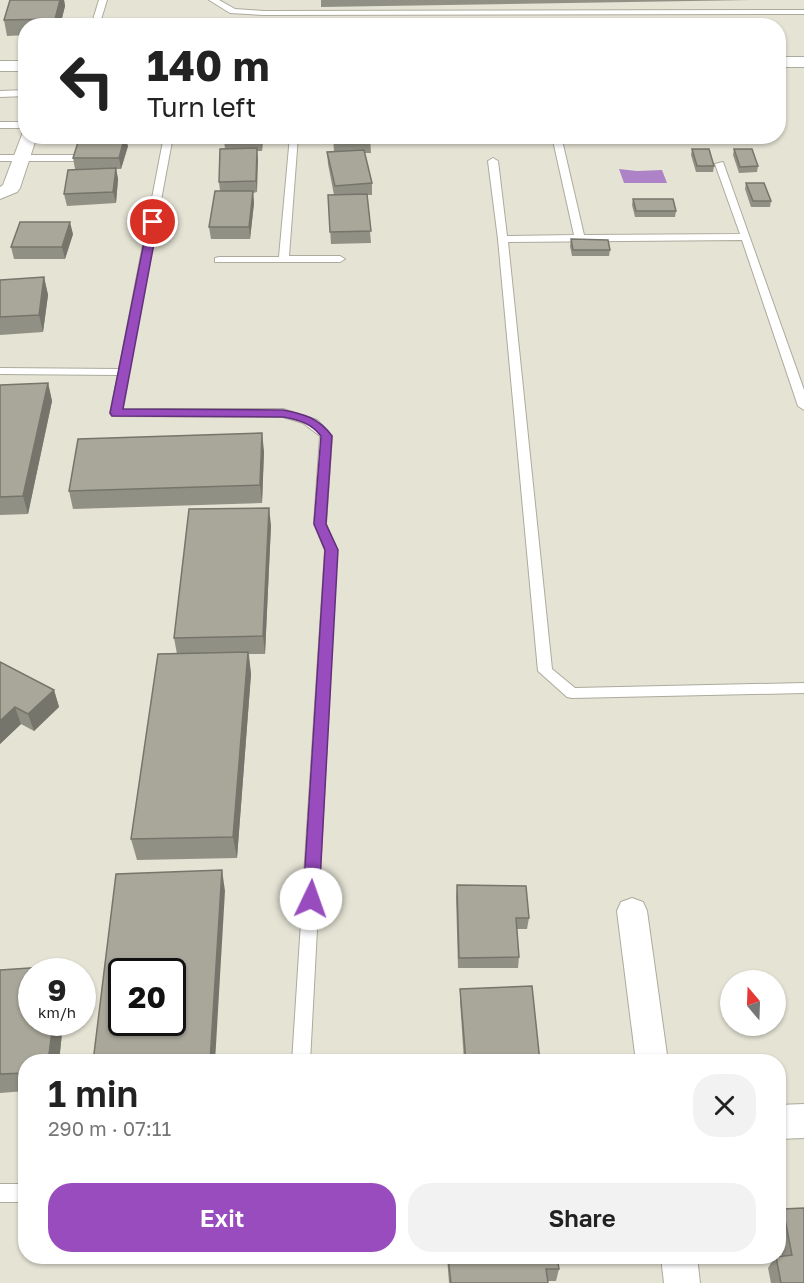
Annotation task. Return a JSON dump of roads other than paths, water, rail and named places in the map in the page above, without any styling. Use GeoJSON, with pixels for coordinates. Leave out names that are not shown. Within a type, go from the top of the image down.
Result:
{"type":"FeatureCollection","features":[{"type":"Feature","properties":{"kind":"street"},"geometry":{"type":"LineString","coordinates":[[786,62],[804,62]]}},
{"type":"Feature","properties":{"kind":"street"},"geometry":{"type":"LineString","coordinates":[[0,66],[18,66]]}},
{"type":"Feature","properties":{"kind":"street"},"geometry":{"type":"LineString","coordinates":[[0,194],[11,188],[26,144]]}},
{"type":"Feature","properties":{"kind":"street"},"geometry":{"type":"LineString","coordinates":[[632,911],[651,1054]]}},
{"type":"Feature","properties":{"kind":"street"},"geometry":{"type":"LineString","coordinates":[[786,1122],[804,1122]]}},
{"type":"Feature","properties":{"kind":"street"},"geometry":{"type":"LineString","coordinates":[[680,1264],[682,1283]]}},
{"type":"Feature","properties":{"kind":"lane"},"geometry":{"type":"LineString","coordinates":[[97,18],[103,0]]}},
{"type":"Feature","properties":{"kind":"lane"},"geometry":{"type":"LineString","coordinates":[[213,0],[233,11],[264,13],[804,12]]}},
{"type":"Feature","properties":{"kind":"lane"},"geometry":{"type":"LineString","coordinates":[[0,94],[18,93]]}},
{"type":"Feature","properties":{"kind":"lane"},"geometry":{"type":"LineString","coordinates":[[0,125],[18,125]]}},
{"type":"Feature","properties":{"kind":"lane"},"geometry":{"type":"LineString","coordinates":[[168,144],[116,413],[283,413],[303,417],[318,425],[326,436],[320,524],[331,550],[301,1054]]}},
{"type":"Feature","properties":{"kind":"lane"},"geometry":{"type":"LineString","coordinates":[[284,259],[293,144]]}},
{"type":"Feature","properties":{"kind":"lane"},"geometry":{"type":"LineString","coordinates":[[558,144],[580,238]]}},
{"type":"Feature","properties":{"kind":"lane"},"geometry":{"type":"LineString","coordinates":[[0,158],[76,158]]}},
{"type":"Feature","properties":{"kind":"lane"},"geometry":{"type":"LineString","coordinates":[[493,161],[503,239],[545,671],[572,693],[804,688]]}},
{"type":"Feature","properties":{"kind":"lane"},"geometry":{"type":"LineString","coordinates":[[720,164],[804,406]]}},
{"type":"Feature","properties":{"kind":"lane"},"geometry":{"type":"LineString","coordinates":[[503,239],[746,237]]}},
{"type":"Feature","properties":{"kind":"lane"},"geometry":{"type":"LineString","coordinates":[[219,260],[340,259]]}},
{"type":"Feature","properties":{"kind":"lane"},"geometry":{"type":"LineString","coordinates":[[0,371],[124,372]]}},
{"type":"Feature","properties":{"kind":"lane"},"geometry":{"type":"LineString","coordinates":[[0,1193],[18,1193]]}}]}
